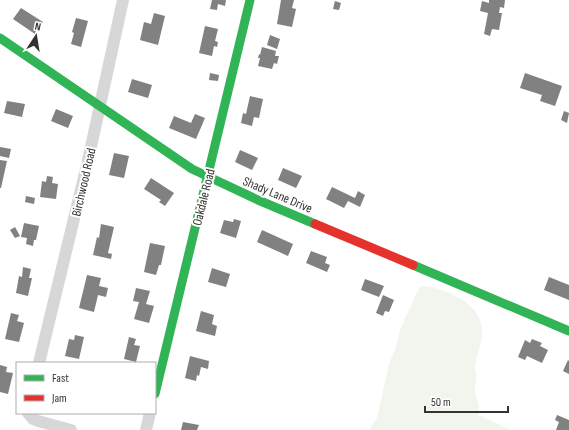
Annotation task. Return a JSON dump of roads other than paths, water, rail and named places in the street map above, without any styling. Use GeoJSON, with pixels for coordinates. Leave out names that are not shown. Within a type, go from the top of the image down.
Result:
{"type":"FeatureCollection","features":[{"type":"Feature","properties":{"kind":"street","name":"Birchwood Road"},"geometry":{"type":"LineString","coordinates":[[39,362],[83,180],[123,0]]}},
{"type":"Feature","properties":{"kind":"street","name":"Oakdale Road"},"geometry":{"type":"LineString","coordinates":[[156,390],[250,0]]}},
{"type":"Feature","properties":{"kind":"street","name":"Shady Lane Drive"},"geometry":{"type":"LineString","coordinates":[[0,38],[160,148],[208,178],[265,204],[569,331]]}},
{"type":"Feature","properties":{"kind":"street"},"geometry":{"type":"LineString","coordinates":[[29,414],[33,419],[38,421],[71,430]]}},
{"type":"Feature","properties":{"kind":"street"},"geometry":{"type":"LineString","coordinates":[[146,430],[150,414]]}}]}
